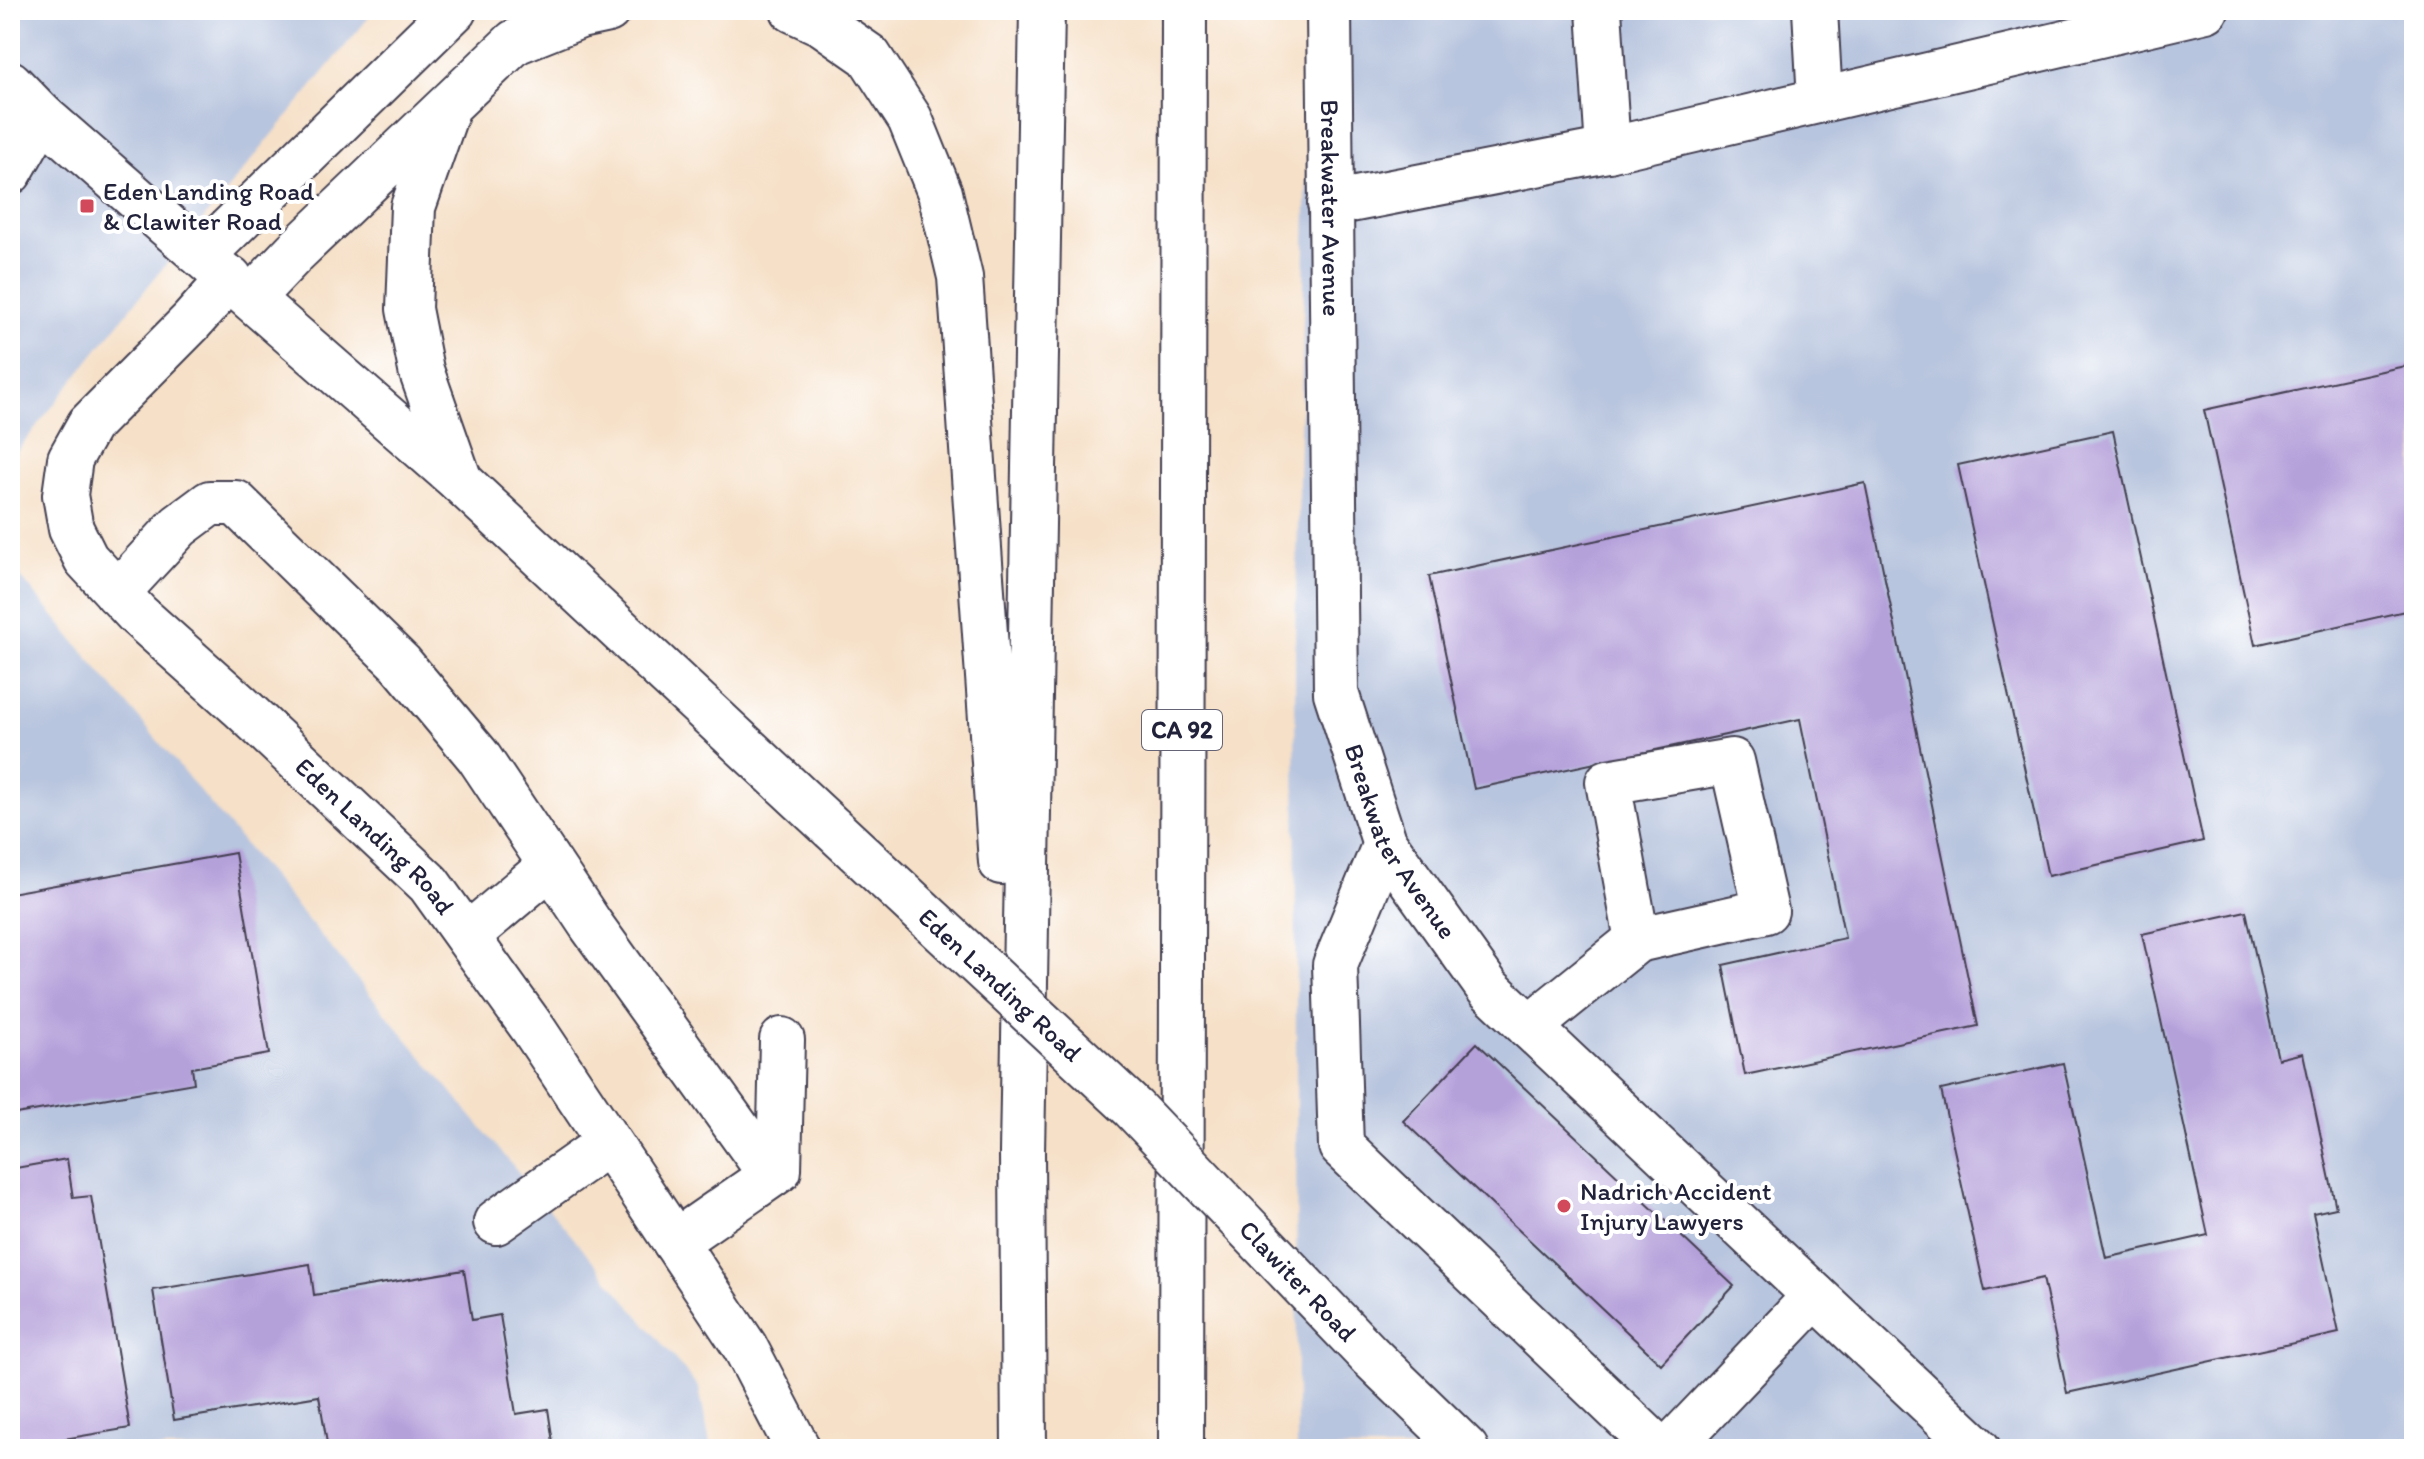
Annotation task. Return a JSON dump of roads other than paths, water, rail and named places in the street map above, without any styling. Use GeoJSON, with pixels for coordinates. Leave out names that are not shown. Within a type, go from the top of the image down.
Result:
{"type":"FeatureCollection","features":[{"type":"Feature","properties":{"kind":"main road"},"geometry":{"type":"LineString","coordinates":[[228,277],[454,10]]}},
{"type":"Feature","properties":{"kind":"main road"},"geometry":{"type":"LineString","coordinates":[[228,277],[295,252],[515,42],[580,16],[608,10]]}},
{"type":"Feature","properties":{"kind":"main road"},"geometry":{"type":"LineString","coordinates":[[793,10],[823,24],[869,56],[910,119],[940,193],[960,277],[1022,1153]]}},
{"type":"Feature","properties":{"kind":"main road"},"geometry":{"type":"LineString","coordinates":[[1024,1449],[1022,1153],[1042,10]]}},
{"type":"Feature","properties":{"kind":"main road","name":"CA 92"},"geometry":{"type":"LineString","coordinates":[[1181,1449],[1184,10]]}},
{"type":"Feature","properties":{"kind":"main road","name":"Breakwater Avenue"},"geometry":{"type":"LineString","coordinates":[[1329,10],[1336,693],[1385,844],[1488,988],[1978,1449]]}},
{"type":"Feature","properties":{"kind":"main road"},"geometry":{"type":"LineString","coordinates":[[1599,10],[1608,150]]}},
{"type":"Feature","properties":{"kind":"main road"},"geometry":{"type":"LineString","coordinates":[[1815,10],[1820,100]]}},
{"type":"Feature","properties":{"kind":"main road"},"geometry":{"type":"LineString","coordinates":[[1330,204],[1608,150],[2183,13]]}},
{"type":"Feature","properties":{"kind":"main road","name":"Eden Landing Road"},"geometry":{"type":"LineString","coordinates":[[10,83],[42,116],[460,481],[1133,1108]]}},
{"type":"Feature","properties":{"kind":"main road"},"geometry":{"type":"LineString","coordinates":[[450,103],[413,207],[409,309],[421,370],[460,481]]}},
{"type":"Feature","properties":{"kind":"main road"},"geometry":{"type":"LineString","coordinates":[[10,172],[42,116]]}},
{"type":"Feature","properties":{"kind":"main road","name":"Eden Landing Road"},"geometry":{"type":"LineString","coordinates":[[228,277],[140,375],[89,425],[70,459],[65,495],[71,529],[86,559],[138,615],[240,706],[429,884],[534,1030],[745,1347],[798,1449]]}},
{"type":"Feature","properties":{"kind":"main road"},"geometry":{"type":"LineString","coordinates":[[117,593],[179,526],[210,503],[236,503],[401,664],[478,756],[550,866],[771,1175]]}},
{"type":"Feature","properties":{"kind":"main road"},"geometry":{"type":"LineString","coordinates":[[1529,1027],[1637,940],[1766,911],[1732,761],[1608,782],[1637,940]]}},
{"type":"Feature","properties":{"kind":"main road"},"geometry":{"type":"LineString","coordinates":[[1385,844],[1335,965],[1341,1146],[1659,1449]]}},
{"type":"Feature","properties":{"kind":"main road"},"geometry":{"type":"LineString","coordinates":[[467,936],[550,866]]}},
{"type":"Feature","properties":{"kind":"main road"},"geometry":{"type":"LineString","coordinates":[[675,1242],[779,1170],[782,1040]]}},
{"type":"Feature","properties":{"kind":"main road","name":"Clawiter Road"},"geometry":{"type":"LineString","coordinates":[[1133,1108],[1370,1356],[1466,1449]]}},
{"type":"Feature","properties":{"kind":"main road"},"geometry":{"type":"LineString","coordinates":[[496,1222],[608,1143]]}},
{"type":"Feature","properties":{"kind":"main road"},"geometry":{"type":"LineString","coordinates":[[1180,1267],[1203,1449]]}},
{"type":"Feature","properties":{"kind":"main road"},"geometry":{"type":"LineString","coordinates":[[1669,1449],[1815,1296]]}},
{"type":"Feature","properties":{"kind":"place","name":"Eden Landing Road & Clawiter Road"},"geometry":{"type":"Point","coordinates":[87,206]}},
{"type":"Feature","properties":{"kind":"place","name":"Nadrich Accident Injury Lawyers"},"geometry":{"type":"Point","coordinates":[1564,1206]}}]}
